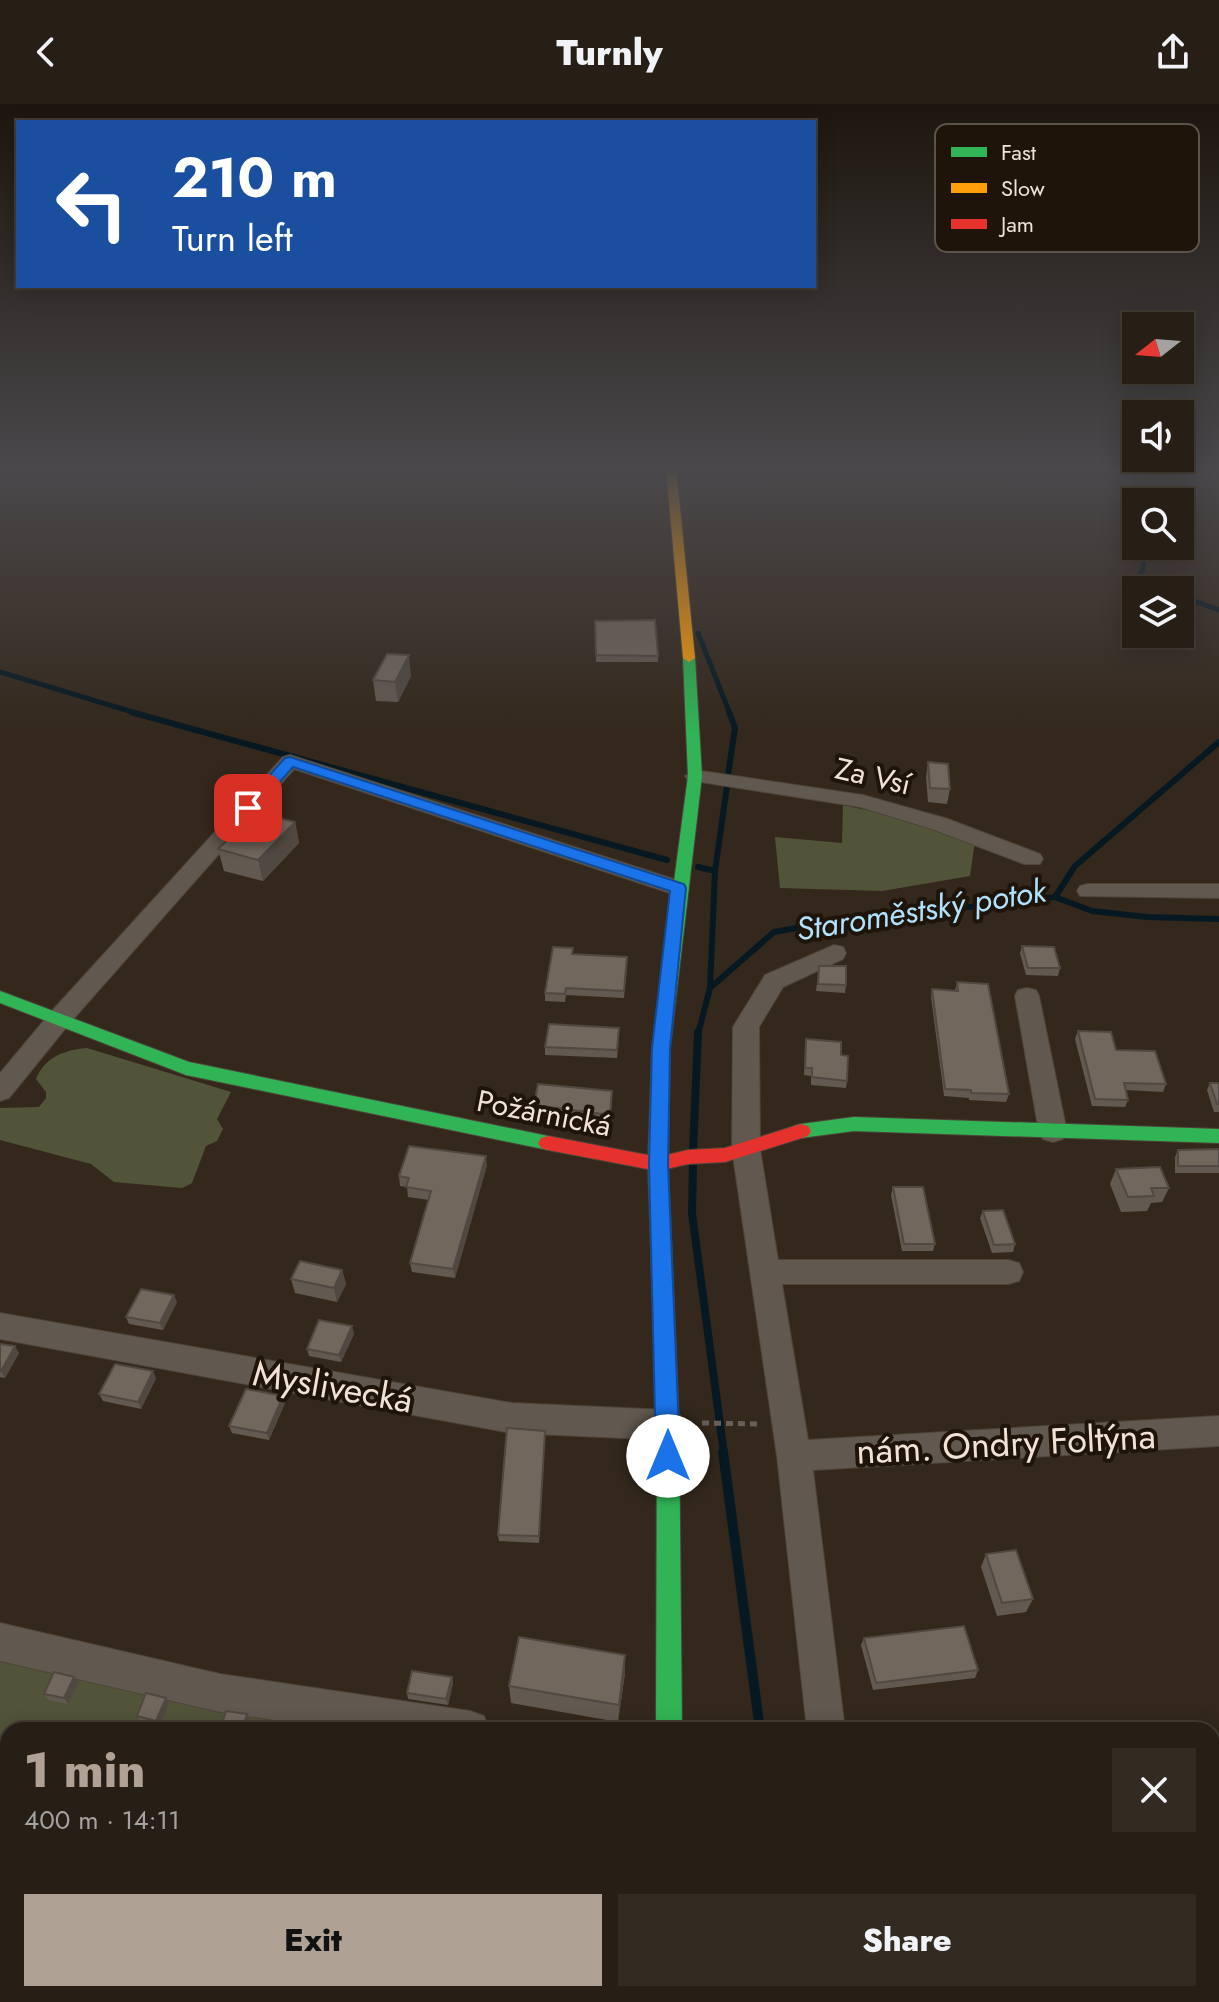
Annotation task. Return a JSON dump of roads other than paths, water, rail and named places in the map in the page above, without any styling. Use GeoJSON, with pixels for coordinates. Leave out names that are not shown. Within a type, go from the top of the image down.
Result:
{"type":"FeatureCollection","features":[{"type":"Feature","properties":{"kind":"street"},"geometry":{"type":"LineString","coordinates":[[669,1722],[668,1425],[658,1164],[661,1048],[695,776],[690,664],[680,557]]}},
{"type":"Feature","properties":{"kind":"street"},"geometry":{"type":"LineString","coordinates":[[0,1091],[60,1018],[290,761],[680,880]]}},
{"type":"Feature","properties":{"kind":"street","name":"Za Vsí"},"geometry":{"type":"LineString","coordinates":[[695,776],[863,801],[940,824],[1032,859]]}},
{"type":"Feature","properties":{"kind":"street"},"geometry":{"type":"LineString","coordinates":[[1088,891],[1219,891]]}},
{"type":"Feature","properties":{"kind":"street"},"geometry":{"type":"LineString","coordinates":[[825,1722],[791,1440],[746,1149],[746,1027],[774,981],[834,953]]}},
{"type":"Feature","properties":{"kind":"street"},"geometry":{"type":"LineString","coordinates":[[1027,996],[1053,1132]]}},
{"type":"Feature","properties":{"kind":"street","name":"Požárnická"},"geometry":{"type":"LineString","coordinates":[[0,997],[186,1068],[385,1111],[658,1164],[746,1149],[787,1133],[854,1124],[1219,1136]]}},
{"type":"Feature","properties":{"kind":"street"},"geometry":{"type":"LineString","coordinates":[[766,1272],[1008,1272]]}},
{"type":"Feature","properties":{"kind":"street","name":"Myslivecká"},"geometry":{"type":"LineString","coordinates":[[0,1326],[512,1418],[668,1425]]}},
{"type":"Feature","properties":{"kind":"street","name":"nám. Ondry Foltýna"},"geometry":{"type":"LineString","coordinates":[[791,1440],[1219,1431]]}},
{"type":"Feature","properties":{"kind":"street"},"geometry":{"type":"LineString","coordinates":[[0,1642],[220,1693],[416,1722]]}},
{"type":"Feature","properties":{"kind":"waterway","name":"Staroměstský potok"},"geometry":{"type":"LineString","coordinates":[[1138,576],[1143,570],[1143,560]]}},
{"type":"Feature","properties":{"kind":"waterway","name":"Staroměstský potok"},"geometry":{"type":"LineString","coordinates":[[1194,601],[1219,610]]}},
{"type":"Feature","properties":{"kind":"waterway"},"geometry":{"type":"LineString","coordinates":[[698,633],[730,714]]}},
{"type":"Feature","properties":{"kind":"waterway"},"geometry":{"type":"LineString","coordinates":[[0,672],[139,714]]}},
{"type":"Feature","properties":{"kind":"waterway"},"geometry":{"type":"LineString","coordinates":[[131,712],[667,860]]}},
{"type":"Feature","properties":{"kind":"waterway"},"geometry":{"type":"LineString","coordinates":[[728,775],[735,728],[729,712]]}},
{"type":"Feature","properties":{"kind":"waterway","name":"Staroměstský potok"},"geometry":{"type":"LineString","coordinates":[[1055,897],[1075,866],[1219,742]]}},
{"type":"Feature","properties":{"kind":"waterway"},"geometry":{"type":"LineString","coordinates":[[715,871],[727,786]]}},
{"type":"Feature","properties":{"kind":"waterway"},"geometry":{"type":"LineString","coordinates":[[698,867],[715,871]]}},
{"type":"Feature","properties":{"kind":"waterway"},"geometry":{"type":"LineString","coordinates":[[710,988],[715,871]]}},
{"type":"Feature","properties":{"kind":"waterway","name":"Staroměstský potok"},"geometry":{"type":"LineString","coordinates":[[710,988],[774,932],[879,913],[983,906],[1055,897]]}},
{"type":"Feature","properties":{"kind":"waterway"},"geometry":{"type":"LineString","coordinates":[[1055,897],[1092,911],[1147,917],[1219,919]]}},
{"type":"Feature","properties":{"kind":"waterway","name":"Staroměstský potok"},"geometry":{"type":"LineString","coordinates":[[698,1034],[710,988]]}},
{"type":"Feature","properties":{"kind":"waterway","name":"Staroměstský potok"},"geometry":{"type":"LineString","coordinates":[[693,1152],[698,1032]]}},
{"type":"Feature","properties":{"kind":"waterway","name":"Staroměstský potok"},"geometry":{"type":"LineString","coordinates":[[693,1165],[692,1213],[724,1454]]}},
{"type":"Feature","properties":{"kind":"waterway","name":"Staroměstský potok"},"geometry":{"type":"LineString","coordinates":[[723,1452],[759,1722]]}}]}
